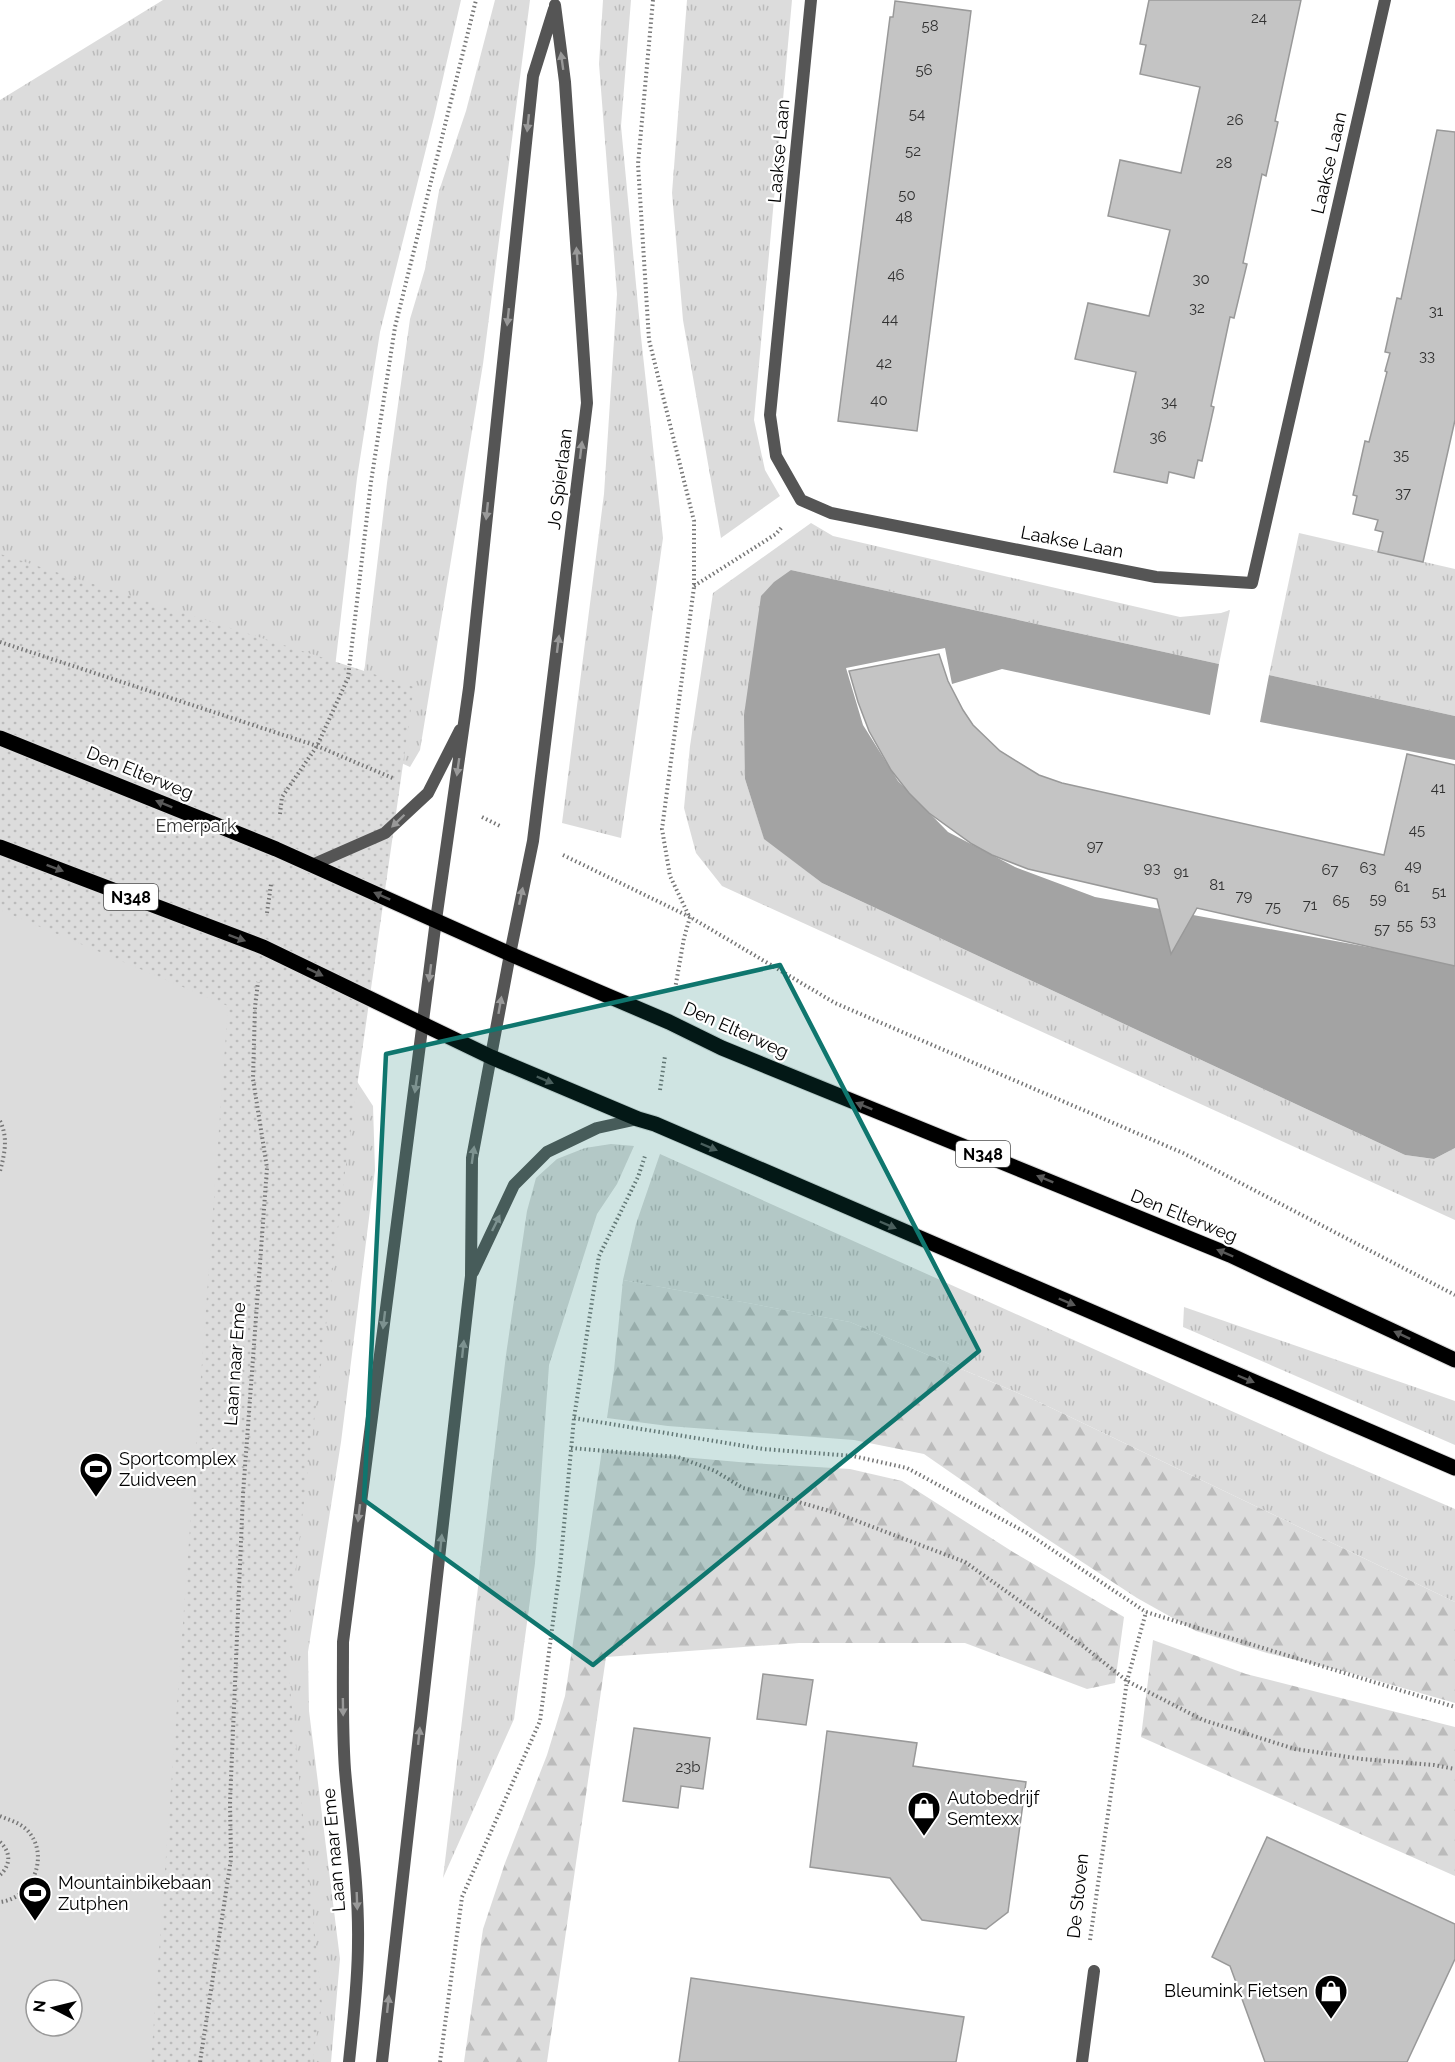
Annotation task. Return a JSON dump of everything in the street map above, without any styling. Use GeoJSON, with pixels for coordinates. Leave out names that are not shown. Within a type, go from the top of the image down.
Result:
{"type":"FeatureCollection","features":[{"type":"Feature","properties":{"kind":"main road","name":"Den Elterweg"},"geometry":{"type":"LineString","coordinates":[[0,738],[276,849],[510,954],[669,1022],[722,1048],[1230,1255],[1455,1360]]}},
{"type":"Feature","properties":{"kind":"main road","name":"N348"},"geometry":{"type":"LineString","coordinates":[[0,847],[263,947],[491,1057],[638,1119],[655,1124],[1455,1468]]}},
{"type":"Feature","properties":{"kind":"street","name":"Laakse Laan"},"geometry":{"type":"LineString","coordinates":[[811,0],[770,415],[776,456],[801,500],[831,513],[1156,577],[1252,583],[1385,0]]}},
{"type":"Feature","properties":{"kind":"street","name":"Jo Spierlaan"},"geometry":{"type":"LineString","coordinates":[[436,920],[465,721],[533,76],[555,3]]}},
{"type":"Feature","properties":{"kind":"street","name":"Jo Spierlaan"},"geometry":{"type":"LineString","coordinates":[[510,954],[532,841],[587,403],[565,82],[555,3]]}},
{"type":"Feature","properties":{"kind":"street","name":"Jo Spierlaan"},"geometry":{"type":"LineString","coordinates":[[312,865],[385,833],[428,793],[465,721]]}},
{"type":"Feature","properties":{"kind":"street","name":"Laan naar Eme"},"geometry":{"type":"LineString","coordinates":[[348,2062],[356,2003],[358,1943],[356,1882],[345,1768],[342,1703],[343,1642],[436,920]]}},
{"type":"Feature","properties":{"kind":"street"},"geometry":{"type":"LineString","coordinates":[[382,2062],[471,1276],[472,1158],[510,954]]}},
{"type":"Feature","properties":{"kind":"street"},"geometry":{"type":"LineString","coordinates":[[471,1276],[514,1185],[547,1152],[597,1128],[638,1119]]}},
{"type":"Feature","properties":{"kind":"street"},"geometry":{"type":"LineString","coordinates":[[1082,2062],[1094,1971]]}},
{"type":"Feature","properties":{"kind":"path"},"geometry":{"type":"LineString","coordinates":[[276,849],[282,797],[317,746],[348,678],[370,482],[395,327],[476,0]]}},
{"type":"Feature","properties":{"kind":"path"},"geometry":{"type":"LineString","coordinates":[[653,0],[638,164],[649,340],[694,521],[694,587],[662,829],[670,876],[690,917],[835,1003],[1183,1153],[1455,1295]]}},
{"type":"Feature","properties":{"kind":"path"},"geometry":{"type":"LineString","coordinates":[[694,587],[776,534],[801,500]]}},
{"type":"Feature","properties":{"kind":"path"},"geometry":{"type":"LineString","coordinates":[[0,642],[317,746]]}},
{"type":"Feature","properties":{"kind":"path","name":"Laan naar Eme"},"geometry":{"type":"LineString","coordinates":[[200,2062],[231,1859],[230,1791],[241,1539],[267,1168],[253,1078],[255,1007],[276,849]]}},
{"type":"Feature","properties":{"kind":"path"},"geometry":{"type":"LineString","coordinates":[[0,1121],[6,1134],[0,1171]]}},
{"type":"Feature","properties":{"kind":"path"},"geometry":{"type":"LineString","coordinates":[[440,2062],[462,1898],[540,1720],[560,1568],[574,1418],[599,1256]]}},
{"type":"Feature","properties":{"kind":"path"},"geometry":{"type":"LineString","coordinates":[[574,1418],[763,1449],[853,1456],[907,1468],[1027,1533],[1146,1612],[1455,1707]]}},
{"type":"Feature","properties":{"kind":"path"},"geometry":{"type":"LineString","coordinates":[[572,1448],[678,1457],[715,1471],[743,1488],[836,1513],[965,1562],[1127,1680],[1203,1720],[1294,1749],[1455,1769]]}},
{"type":"Feature","properties":{"kind":"path","name":"De Stoven"},"geometry":{"type":"LineString","coordinates":[[1094,1971],[1089,1938],[1118,1733],[1127,1680],[1146,1612]]}},
{"type":"Feature","properties":{"kind":"path"},"geometry":{"type":"LineString","coordinates":[[0,1816],[19,1823],[28,1830],[34,1840],[37,1869],[31,1883],[23,1893],[8,1901],[0,1902]]}},
{"type":"Feature","properties":{"kind":"path"},"geometry":{"type":"LineString","coordinates":[[0,1842],[8,1852],[9,1862],[6,1870],[0,1875]]}},
{"type":"Feature","properties":{"kind":"highlighted area"},"geometry":{"type":"Polygon","coordinates":[[[780,965],[979,1351],[593,1665],[364,1500],[386,1054],[780,965]]]}},
{"type":"Feature","properties":{"kind":"green space"},"geometry":{"type":"Polygon","coordinates":[[[163,0],[461,0],[380,332],[357,478],[334,676],[0,623],[0,100],[163,0]]]}},
{"type":"Feature","properties":{"kind":"green space"},"geometry":{"type":"Polygon","coordinates":[[[495,0],[530,0],[483,364],[420,750],[410,767],[343,736],[362,690],[410,319],[425,269],[439,191],[466,111],[495,0]]]}},
{"type":"Feature","properties":{"kind":"green space"},"geometry":{"type":"Polygon","coordinates":[[[603,0],[631,0],[621,126],[663,538],[621,838],[562,823],[604,494],[617,294],[599,64],[603,0]]]}},
{"type":"Feature","properties":{"kind":"green space"},"geometry":{"type":"Polygon","coordinates":[[[687,0],[792,0],[754,420],[765,470],[780,496],[721,538],[683,320],[672,193],[687,0]]]}},
{"type":"Feature","properties":{"kind":"green space"},"geometry":{"type":"Polygon","coordinates":[[[811,523],[833,536],[1180,617],[1230,610],[1219,664],[791,570],[745,779],[764,838],[822,883],[1405,1155],[1434,1159],[1455,1148],[1455,1220],[722,886],[696,853],[684,808],[690,746],[713,593],[811,523]]]}},
{"type":"Feature","properties":{"kind":"green space"},"geometry":{"type":"Polygon","coordinates":[[[1299,533],[1455,569],[1455,716],[1269,675],[1299,533]]]}},
{"type":"Feature","properties":{"kind":"green space","name":"Emerpark"},"geometry":{"type":"Polygon","coordinates":[[[0,554],[414,687],[346,1164],[286,1648],[322,2004],[312,2062],[0,2062],[0,554]]]}},
{"type":"Feature","properties":{"kind":"green space","name":"Sportcomplex Zuidveen"},"geometry":{"type":"Polygon","coordinates":[[[0,910],[228,1006],[151,2062],[0,2062],[0,910]]]}},
{"type":"Feature","properties":{"kind":"green space"},"geometry":{"type":"Polygon","coordinates":[[[334,1046],[373,1106],[375,1170],[341,1442],[308,1652],[309,1711],[340,1959],[331,2062],[218,2062],[334,1046]]]}},
{"type":"Feature","properties":{"kind":"green space"},"geometry":{"type":"Polygon","coordinates":[[[611,1144],[634,1146],[617,1184],[597,1214],[549,1365],[535,1563],[514,1719],[443,1878],[506,1355],[527,1211],[536,1178],[557,1159],[585,1148],[611,1144]]]}},
{"type":"Feature","properties":{"kind":"green space"},"geometry":{"type":"Polygon","coordinates":[[[660,1154],[1327,1454],[1455,1509],[1455,1602],[1039,1402],[850,1322],[623,1280],[636,1224],[660,1154]]]}},
{"type":"Feature","properties":{"kind":"green space"},"geometry":{"type":"Polygon","coordinates":[[[623,1280],[850,1322],[1039,1402],[1455,1602],[1455,1703],[1347,1672],[1267,1653],[1196,1631],[1137,1598],[924,1454],[854,1440],[668,1426],[607,1418],[623,1280]]]}},
{"type":"Feature","properties":{"kind":"green space"},"geometry":{"type":"Polygon","coordinates":[[[1184,1307],[1455,1401],[1455,1445],[1183,1327],[1184,1307]]]}},
{"type":"Feature","properties":{"kind":"green space"},"geometry":{"type":"Polygon","coordinates":[[[602,1450],[850,1469],[902,1481],[1013,1552],[1124,1617],[1115,1683],[1087,1689],[965,1643],[799,1643],[606,1657],[547,2062],[464,2062],[483,1929],[505,1863],[547,1755],[565,1696],[602,1450]]]}},
{"type":"Feature","properties":{"kind":"green space"},"geometry":{"type":"Polygon","coordinates":[[[1153,1640],[1246,1674],[1455,1727],[1455,1876],[1141,1737],[1153,1640]]]}},
{"type":"Feature","properties":{"kind":"shaded area"},"geometry":{"type":"Polygon","coordinates":[[[791,570],[1219,664],[1210,715],[1002,669],[952,684],[945,648],[846,668],[863,725],[898,781],[948,832],[1015,867],[1095,897],[1455,963],[1455,1148],[1434,1159],[1405,1155],[822,883],[764,839],[745,779],[744,715],[761,596],[774,582],[791,570]]]}},
{"type":"Feature","properties":{"kind":"shaded area"},"geometry":{"type":"Polygon","coordinates":[[[1269,675],[1455,716],[1455,760],[1260,722],[1269,675]]]}},
{"type":"Feature","properties":{"kind":"building"},"geometry":{"type":"Polygon","coordinates":[[[1149,0],[1301,0],[1275,121],[1278,122],[1266,176],[1262,174],[1243,263],[1247,264],[1234,318],[1230,317],[1202,461],[1198,460],[1194,478],[1169,472],[1167,483],[1114,472],[1136,372],[1075,359],[1088,303],[1149,316],[1170,230],[1108,216],[1120,160],[1181,173],[1200,87],[1140,74],[1146,45],[1140,44],[1149,0]]]}},
{"type":"Feature","properties":{"kind":"building"},"geometry":{"type":"Polygon","coordinates":[[[895,1],[971,11],[917,431],[838,421],[890,17],[893,17],[895,1]]]}},
{"type":"Feature","properties":{"kind":"building"},"geometry":{"type":"Polygon","coordinates":[[[1437,130],[1455,132],[1455,420],[1423,562],[1378,552],[1383,532],[1375,530],[1378,520],[1353,514],[1357,496],[1353,495],[1365,441],[1369,442],[1387,372],[1385,371],[1390,353],[1385,352],[1397,298],[1401,299],[1437,130]]]}},
{"type":"Feature","properties":{"kind":"building"},"geometry":{"type":"Polygon","coordinates":[[[939,654],[948,681],[973,725],[1000,751],[1039,775],[1062,783],[1384,855],[1407,754],[1455,765],[1455,966],[1197,908],[1171,954],[1157,899],[1028,869],[992,855],[972,844],[929,813],[891,770],[869,731],[849,671],[939,654]]]}},
{"type":"Feature","properties":{"kind":"building"},"geometry":{"type":"Polygon","coordinates":[[[763,1674],[813,1680],[806,1725],[757,1719],[763,1674]]]}},
{"type":"Feature","properties":{"kind":"building"},"geometry":{"type":"Polygon","coordinates":[[[634,1728],[710,1738],[703,1789],[681,1786],[678,1808],[623,1801],[634,1728]]]}},
{"type":"Feature","properties":{"kind":"building"},"geometry":{"type":"Polygon","coordinates":[[[827,1731],[917,1743],[913,1766],[1026,1782],[1008,1912],[986,1929],[922,1920],[890,1878],[810,1867],[827,1731]]]}},
{"type":"Feature","properties":{"kind":"building"},"geometry":{"type":"Polygon","coordinates":[[[1267,1837],[1455,1924],[1455,1959],[1407,2062],[1265,2062],[1230,1966],[1212,1957],[1267,1837]]]}},
{"type":"Feature","properties":{"kind":"building"},"geometry":{"type":"Polygon","coordinates":[[[691,1978],[964,2017],[956,2062],[679,2062],[691,1978]]]}},
{"type":"Feature","properties":{"kind":"place","name":"Sportcomplex Zuidveen"},"geometry":{"type":"Point","coordinates":[96,1498]}},
{"type":"Feature","properties":{"kind":"place","name":"Autobedrijf Semtexx"},"geometry":{"type":"Point","coordinates":[924,1837]}},
{"type":"Feature","properties":{"kind":"place","name":"Mountainbikebaan Zutphen"},"geometry":{"type":"Point","coordinates":[35,1922]}},
{"type":"Feature","properties":{"kind":"place","name":"Bleumink Fietsen"},"geometry":{"type":"Point","coordinates":[1331,2020]}}]}
